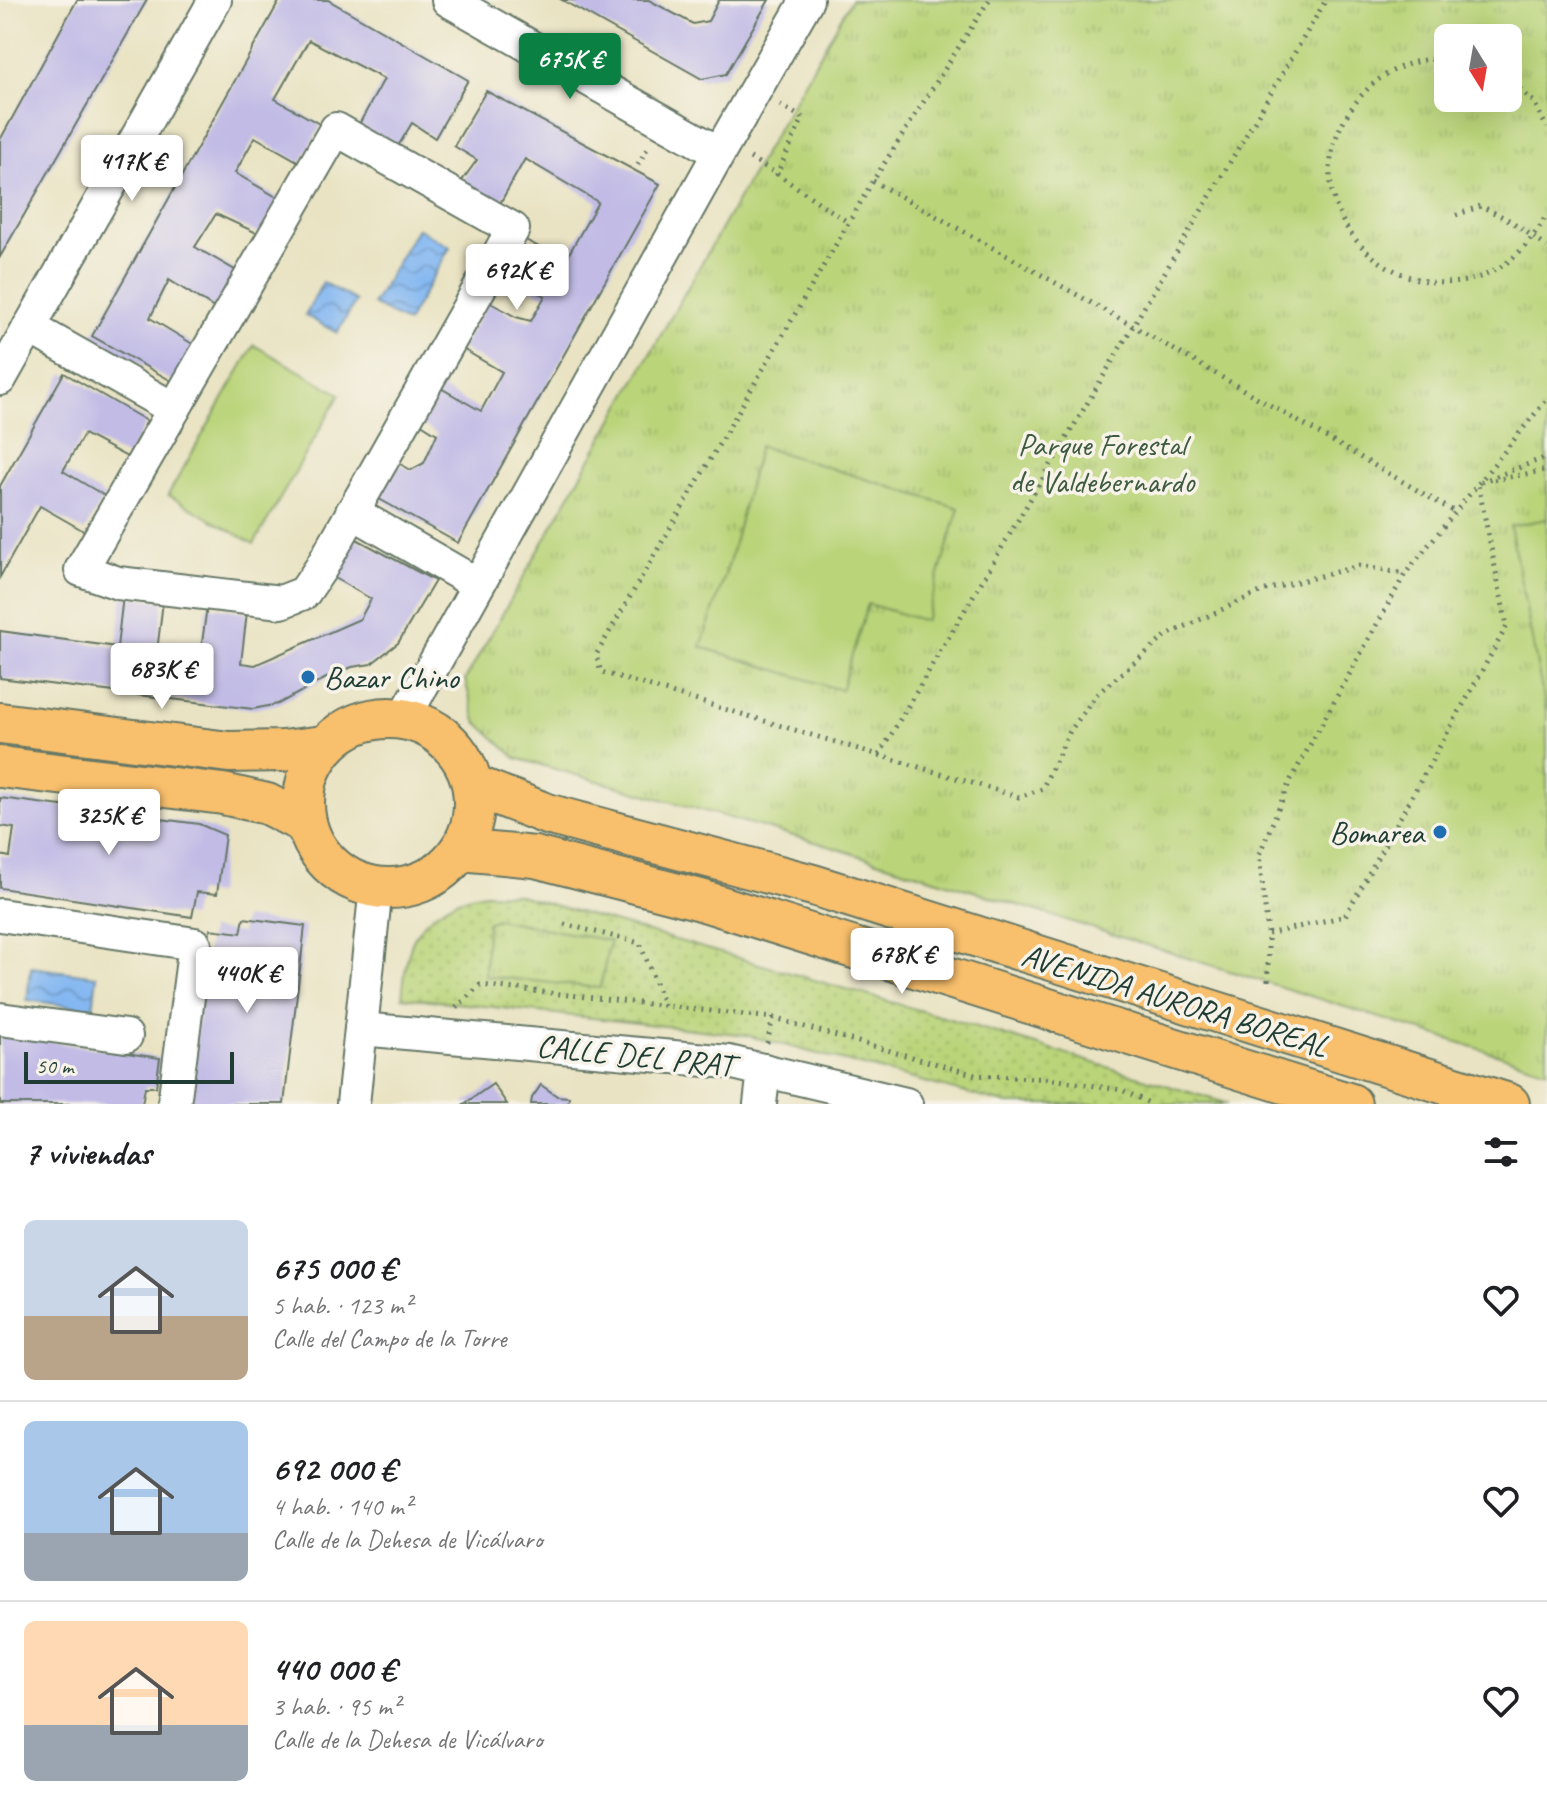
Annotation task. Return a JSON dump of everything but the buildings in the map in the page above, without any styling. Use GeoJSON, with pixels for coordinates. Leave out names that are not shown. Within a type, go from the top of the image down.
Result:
{"type":"FeatureCollection","features":[{"type":"Feature","properties":{"kind":"main road"},"geometry":{"type":"LineString","coordinates":[[382,717],[404,718],[424,724],[441,734],[456,749],[467,766],[475,808],[471,830],[448,865],[423,881],[395,888],[376,887],[339,873],[319,851],[306,824],[303,804],[306,783],[324,746],[341,732],[361,722],[382,717]]}},
{"type":"Feature","properties":{"kind":"main road"},"geometry":{"type":"LineString","coordinates":[[0,723],[229,752],[324,746]]}},
{"type":"Feature","properties":{"kind":"main road"},"geometry":{"type":"LineString","coordinates":[[0,767],[223,794],[267,804],[306,824]]}},
{"type":"Feature","properties":{"kind":"main road","name":"AVENIDA AURORA BOREAL"},"geometry":{"type":"LineString","coordinates":[[473,785],[547,814],[813,885],[1509,1104]]}},
{"type":"Feature","properties":{"kind":"main road","name":"AVENIDA AURORA BOREAL"},"geometry":{"type":"LineString","coordinates":[[460,850],[535,857],[701,900],[1351,1104]]}},
{"type":"Feature","properties":{"kind":"street"},"geometry":{"type":"LineString","coordinates":[[2,371],[215,0]]}},
{"type":"Feature","properties":{"kind":"street"},"geometry":{"type":"LineString","coordinates":[[448,0],[734,155]]}},
{"type":"Feature","properties":{"kind":"street"},"geometry":{"type":"LineString","coordinates":[[404,718],[477,584],[734,155],[807,0]]}},
{"type":"Feature","properties":{"kind":"street"},"geometry":{"type":"LineString","coordinates":[[336,129],[513,229],[352,512],[304,593],[281,602],[118,583],[81,570],[336,129]]}},
{"type":"Feature","properties":{"kind":"street"},"geometry":{"type":"LineString","coordinates":[[29,327],[174,409]]}},
{"type":"Feature","properties":{"kind":"street"},"geometry":{"type":"LineString","coordinates":[[352,512],[477,584]]}},
{"type":"Feature","properties":{"kind":"street"},"geometry":{"type":"LineString","coordinates":[[353,1104],[376,887]]}},
{"type":"Feature","properties":{"kind":"street"},"geometry":{"type":"LineString","coordinates":[[0,915],[195,944],[174,1104]]}},
{"type":"Feature","properties":{"kind":"street"},"geometry":{"type":"LineString","coordinates":[[0,1019],[126,1036]]}},
{"type":"Feature","properties":{"kind":"street","name":"CALLE DEL PRAT"},"geometry":{"type":"LineString","coordinates":[[361,1029],[729,1062],[766,1057],[906,1104]]}},
{"type":"Feature","properties":{"kind":"street"},"geometry":{"type":"LineString","coordinates":[[760,1104],[766,1057]]}},
{"type":"Feature","properties":{"kind":"path"},"geometry":{"type":"LineString","coordinates":[[989,0],[873,181],[596,655],[601,672],[1019,797],[1042,789],[1070,731],[1097,694],[1167,635],[1262,591],[1359,566],[1405,574]]}},
{"type":"Feature","properties":{"kind":"path"},"geometry":{"type":"LineString","coordinates":[[879,755],[1326,0]]}},
{"type":"Feature","properties":{"kind":"path"},"geometry":{"type":"LineString","coordinates":[[1434,59],[1403,65],[1372,83],[1347,113],[1333,148],[1331,186],[1343,222],[1365,253],[1397,274],[1434,283],[1472,280],[1507,264],[1534,238],[1547,214]]}},
{"type":"Feature","properties":{"kind":"path"},"geometry":{"type":"LineString","coordinates":[[1522,91],[1534,102],[1547,128]]}},
{"type":"Feature","properties":{"kind":"path"},"geometry":{"type":"LineString","coordinates":[[777,174],[803,118],[780,105]]}},
{"type":"Feature","properties":{"kind":"path"},"geometry":{"type":"LineString","coordinates":[[638,165],[652,138]]}},
{"type":"Feature","properties":{"kind":"path"},"geometry":{"type":"LineString","coordinates":[[734,155],[777,174],[849,223]]}},
{"type":"Feature","properties":{"kind":"path"},"geometry":{"type":"LineString","coordinates":[[873,181],[1133,326],[1455,512]]}},
{"type":"Feature","properties":{"kind":"path"},"geometry":{"type":"LineString","coordinates":[[1456,215],[1481,206],[1511,221],[1547,247]]}},
{"type":"Feature","properties":{"kind":"path"},"geometry":{"type":"LineString","coordinates":[[1268,981],[1268,934],[1259,855],[1290,781],[1405,574],[1547,399]]}},
{"type":"Feature","properties":{"kind":"path"},"geometry":{"type":"LineString","coordinates":[[1478,483],[1547,457]]}},
{"type":"Feature","properties":{"kind":"path"},"geometry":{"type":"LineString","coordinates":[[1478,483],[1547,470]]}},
{"type":"Feature","properties":{"kind":"path"},"geometry":{"type":"LineString","coordinates":[[1268,934],[1345,916],[1507,626],[1478,483]]}},
{"type":"Feature","properties":{"kind":"path"},"geometry":{"type":"LineString","coordinates":[[564,924],[640,943],[664,1006]]}},
{"type":"Feature","properties":{"kind":"path"},"geometry":{"type":"LineString","coordinates":[[460,1003],[480,985],[773,1018],[976,1075],[1051,1079],[1122,1090],[1151,1104]]}},
{"type":"Feature","properties":{"kind":"path"},"geometry":{"type":"LineString","coordinates":[[766,1057],[773,1018]]}},
{"type":"Feature","properties":{"kind":"green space","name":"Parque Forestal de Valdebernardo"},"geometry":{"type":"Polygon","coordinates":[[[851,0],[1547,0],[1547,1070],[819,843],[516,758],[476,721],[465,680],[851,0]]]}},
{"type":"Feature","properties":{"kind":"green space"},"geometry":{"type":"Polygon","coordinates":[[[254,345],[340,394],[254,544],[168,495],[254,345]]]}},
{"type":"Feature","properties":{"kind":"green space"},"geometry":{"type":"Polygon","coordinates":[[[759,446],[959,508],[925,621],[868,604],[841,690],[701,647],[729,563],[759,446]]]}},
{"type":"Feature","properties":{"kind":"green space"},"geometry":{"type":"Polygon","coordinates":[[[1547,519],[1547,716],[1510,526],[1547,519]]]}},
{"type":"Feature","properties":{"kind":"green space"},"geometry":{"type":"Polygon","coordinates":[[[485,893],[516,894],[967,1024],[1228,1104],[1008,1104],[746,1035],[402,997],[409,952],[420,929],[438,911],[460,899],[485,893]]]}},
{"type":"Feature","properties":{"kind":"green space"},"geometry":{"type":"Polygon","coordinates":[[[497,919],[610,941],[600,988],[485,976],[487,923],[497,919]]]}},
{"type":"Feature","properties":{"kind":"water"},"geometry":{"type":"Polygon","coordinates":[[[417,228],[450,247],[407,323],[373,304],[417,228]]]}},
{"type":"Feature","properties":{"kind":"water"},"geometry":{"type":"Polygon","coordinates":[[[323,282],[356,301],[337,333],[305,315],[323,282]]]}},
{"type":"Feature","properties":{"kind":"water"},"geometry":{"type":"Polygon","coordinates":[[[31,967],[97,976],[93,1009],[27,1000],[31,967]]]}},
{"type":"Feature","properties":{"kind":"place","name":"Bazar Chino"},"geometry":{"type":"Point","coordinates":[308,677]}},
{"type":"Feature","properties":{"kind":"place","name":"Bomarea"},"geometry":{"type":"Point","coordinates":[1440,832]}}]}
